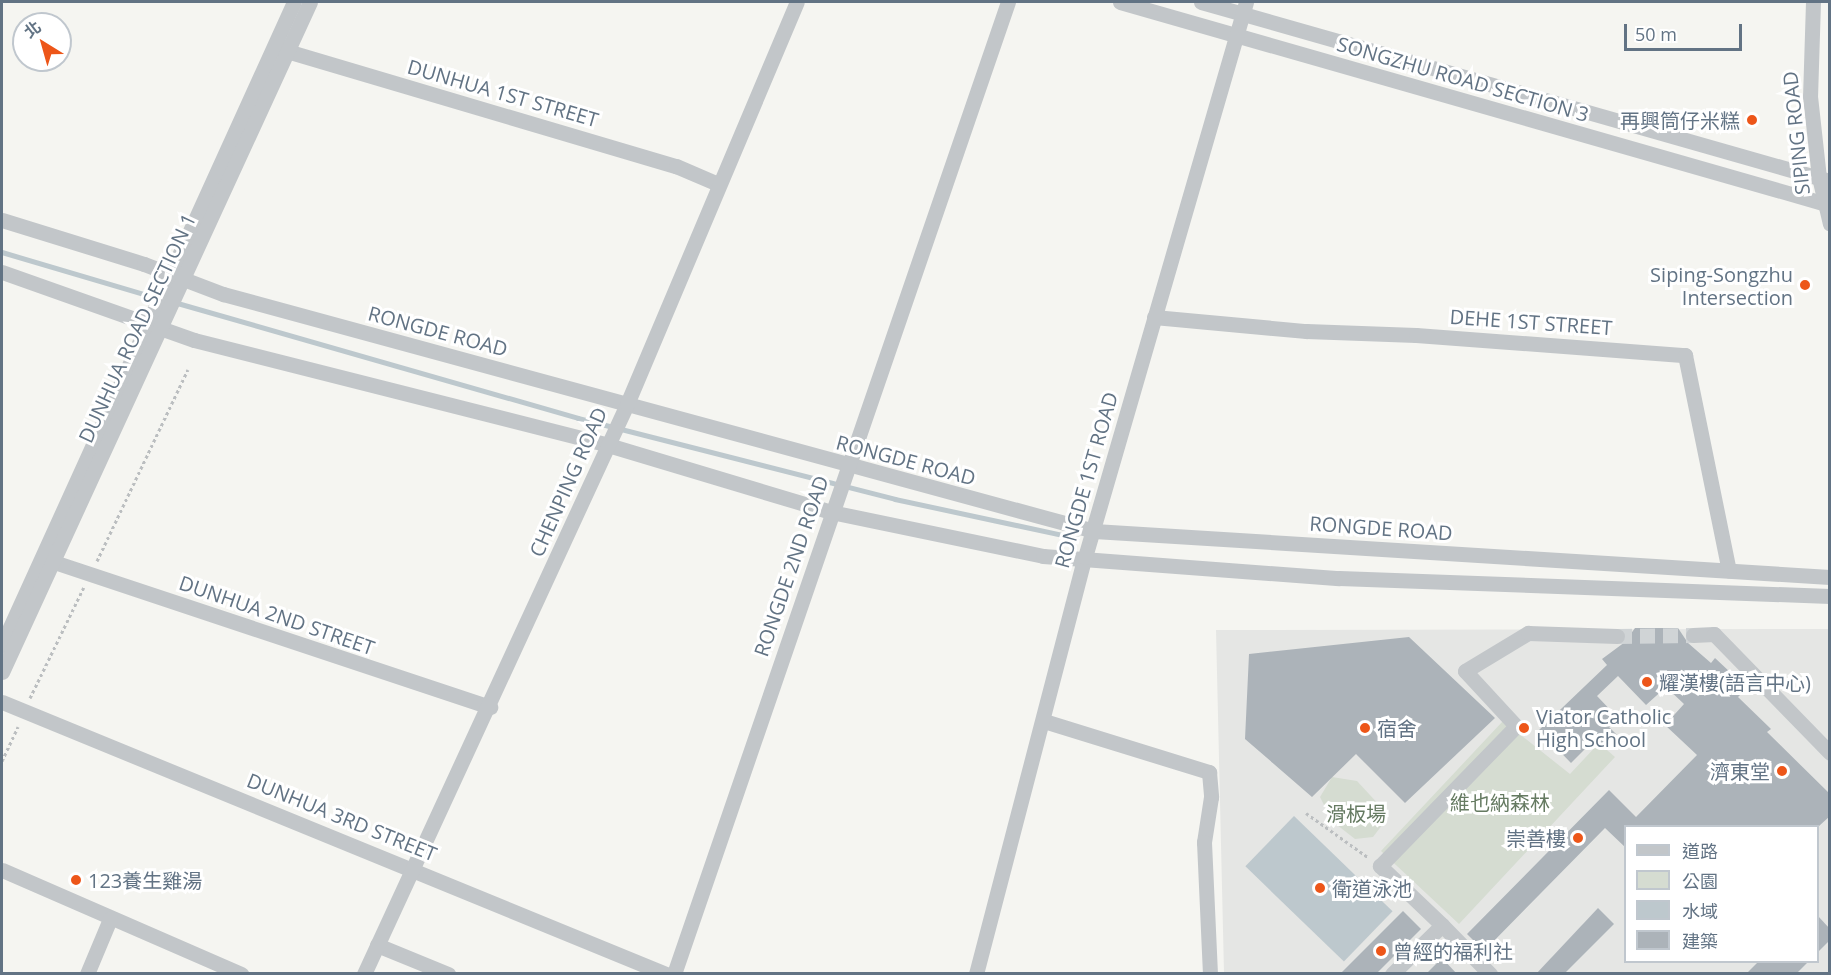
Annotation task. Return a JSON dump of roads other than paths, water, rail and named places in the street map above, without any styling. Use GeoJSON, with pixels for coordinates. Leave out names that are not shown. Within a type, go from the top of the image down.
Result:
{"type":"FeatureCollection","features":[{"type":"Feature","properties":{"kind":"street","name":"DUNHUA ROAD SECTION 1"},"geometry":{"type":"LineString","coordinates":[[281,50],[294,2]]}},
{"type":"Feature","properties":{"kind":"street","name":"DUNHUA ROAD SECTION 1"},"geometry":{"type":"LineString","coordinates":[[2,645],[178,277],[281,50],[310,2]]}},
{"type":"Feature","properties":{"kind":"street","name":"CHENPING ROAD"},"geometry":{"type":"LineString","coordinates":[[364,974],[412,868],[490,707],[627,404],[718,184],[797,2]]}},
{"type":"Feature","properties":{"kind":"street","name":"RONGDE 2ND ROAD"},"geometry":{"type":"LineString","coordinates":[[674,974],[1008,2]]}},
{"type":"Feature","properties":{"kind":"street","name":"SONGZHU ROAD SECTION 3"},"geometry":{"type":"LineString","coordinates":[[1120,2],[1827,204]]}},
{"type":"Feature","properties":{"kind":"street","name":"SONGZHU ROAD SECTION 3"},"geometry":{"type":"LineString","coordinates":[[1201,2],[1244,8],[1824,179]]}},
{"type":"Feature","properties":{"kind":"street","name":"SIPING ROAD"},"geometry":{"type":"LineString","coordinates":[[1813,2],[1810,96],[1830,224]]}},
{"type":"Feature","properties":{"kind":"street","name":"RONGDE 1ST ROAD"},"geometry":{"type":"LineString","coordinates":[[976,974],[1086,557],[1244,8]]}},
{"type":"Feature","properties":{"kind":"street","name":"DUNHUA 1ST STREET"},"geometry":{"type":"LineString","coordinates":[[281,50],[676,166],[718,184]]}},
{"type":"Feature","properties":{"kind":"street","name":"RONGDE ROAD"},"geometry":{"type":"LineString","coordinates":[[2,220],[178,277],[223,294],[847,466],[1094,531],[1830,577]]}},
{"type":"Feature","properties":{"kind":"street"},"geometry":{"type":"LineString","coordinates":[[2,272],[194,340],[608,445],[831,512],[1043,556],[1086,557],[1339,578],[1830,596]]}},
{"type":"Feature","properties":{"kind":"street","name":"DEHE 1ST STREET"},"geometry":{"type":"LineString","coordinates":[[1154,317],[1306,331],[1416,334],[1685,355],[1729,571]]}},
{"type":"Feature","properties":{"kind":"street","name":"DUNHUA ROAD SECTION 1"},"geometry":{"type":"LineString","coordinates":[[2,672],[155,325]]}},
{"type":"Feature","properties":{"kind":"street","name":"DUNHUA 2ND STREET"},"geometry":{"type":"LineString","coordinates":[[51,561],[490,707]]}},
{"type":"Feature","properties":{"kind":"street"},"geometry":{"type":"LineString","coordinates":[[1490,974],[1380,866],[1516,726],[1466,671],[1528,633],[1617,636]]}},
{"type":"Feature","properties":{"kind":"street"},"geometry":{"type":"LineString","coordinates":[[1693,635],[1714,634],[1830,753]]}},
{"type":"Feature","properties":{"kind":"street","name":"DUNHUA 3RD STREET"},"geometry":{"type":"LineString","coordinates":[[2,702],[412,868],[666,974]]}},
{"type":"Feature","properties":{"kind":"street"},"geometry":{"type":"LineString","coordinates":[[1044,721],[1209,772],[1211,797],[1204,842],[1210,974]]}},
{"type":"Feature","properties":{"kind":"street"},"geometry":{"type":"LineString","coordinates":[[2,870],[234,972]]}},
{"type":"Feature","properties":{"kind":"street"},"geometry":{"type":"LineString","coordinates":[[87,974],[110,919]]}},
{"type":"Feature","properties":{"kind":"street"},"geometry":{"type":"LineString","coordinates":[[1392,974],[1442,925]]}},
{"type":"Feature","properties":{"kind":"street"},"geometry":{"type":"LineString","coordinates":[[377,945],[448,974]]}},
{"type":"Feature","properties":{"kind":"water","name":"衛道泳池"},"geometry":{"type":"Polygon","coordinates":[[[1294,816],[1393,911],[1344,962],[1245,866],[1294,816]]]}},
{"type":"Feature","properties":{"kind":"waterway"},"geometry":{"type":"LineString","coordinates":[[2,252],[157,298]]}},
{"type":"Feature","properties":{"kind":"waterway"},"geometry":{"type":"LineString","coordinates":[[174,302],[578,418],[895,499],[1077,538]]}},
{"type":"Feature","properties":{"kind":"tunnel"},"geometry":{"type":"LineString","coordinates":[[1617,636],[1693,635]]}},
{"type":"Feature","properties":{"kind":"place","name":"再興筒仔米糕"},"geometry":{"type":"Point","coordinates":[1752,120]}},
{"type":"Feature","properties":{"kind":"place","name":"Siping-Songzhu Intersection"},"geometry":{"type":"Point","coordinates":[1805,285]}},
{"type":"Feature","properties":{"kind":"place","name":"耀漢樓(語言中心)"},"geometry":{"type":"Point","coordinates":[1647,682]}},
{"type":"Feature","properties":{"kind":"place","name":"宿舍"},"geometry":{"type":"Point","coordinates":[1365,728]}},
{"type":"Feature","properties":{"kind":"place","name":"Viator Catholic High School"},"geometry":{"type":"Point","coordinates":[1524,728]}},
{"type":"Feature","properties":{"kind":"place","name":"濟東堂"},"geometry":{"type":"Point","coordinates":[1782,771]}},
{"type":"Feature","properties":{"kind":"place","name":"崇善樓"},"geometry":{"type":"Point","coordinates":[1578,838]}},
{"type":"Feature","properties":{"kind":"place","name":"123養生雞湯"},"geometry":{"type":"Point","coordinates":[76,880]}},
{"type":"Feature","properties":{"kind":"place","name":"衛道泳池"},"geometry":{"type":"Point","coordinates":[1320,888]}},
{"type":"Feature","properties":{"kind":"place","name":"曾經的福利社"},"geometry":{"type":"Point","coordinates":[1381,951]}},
{"type":"Feature","properties":{"kind":"park label","name":"維也納森林"},"geometry":{"type":"Point","coordinates":[1500,802]}},
{"type":"Feature","properties":{"kind":"park label","name":"滑板場"},"geometry":{"type":"Point","coordinates":[1356,813]}}]}
